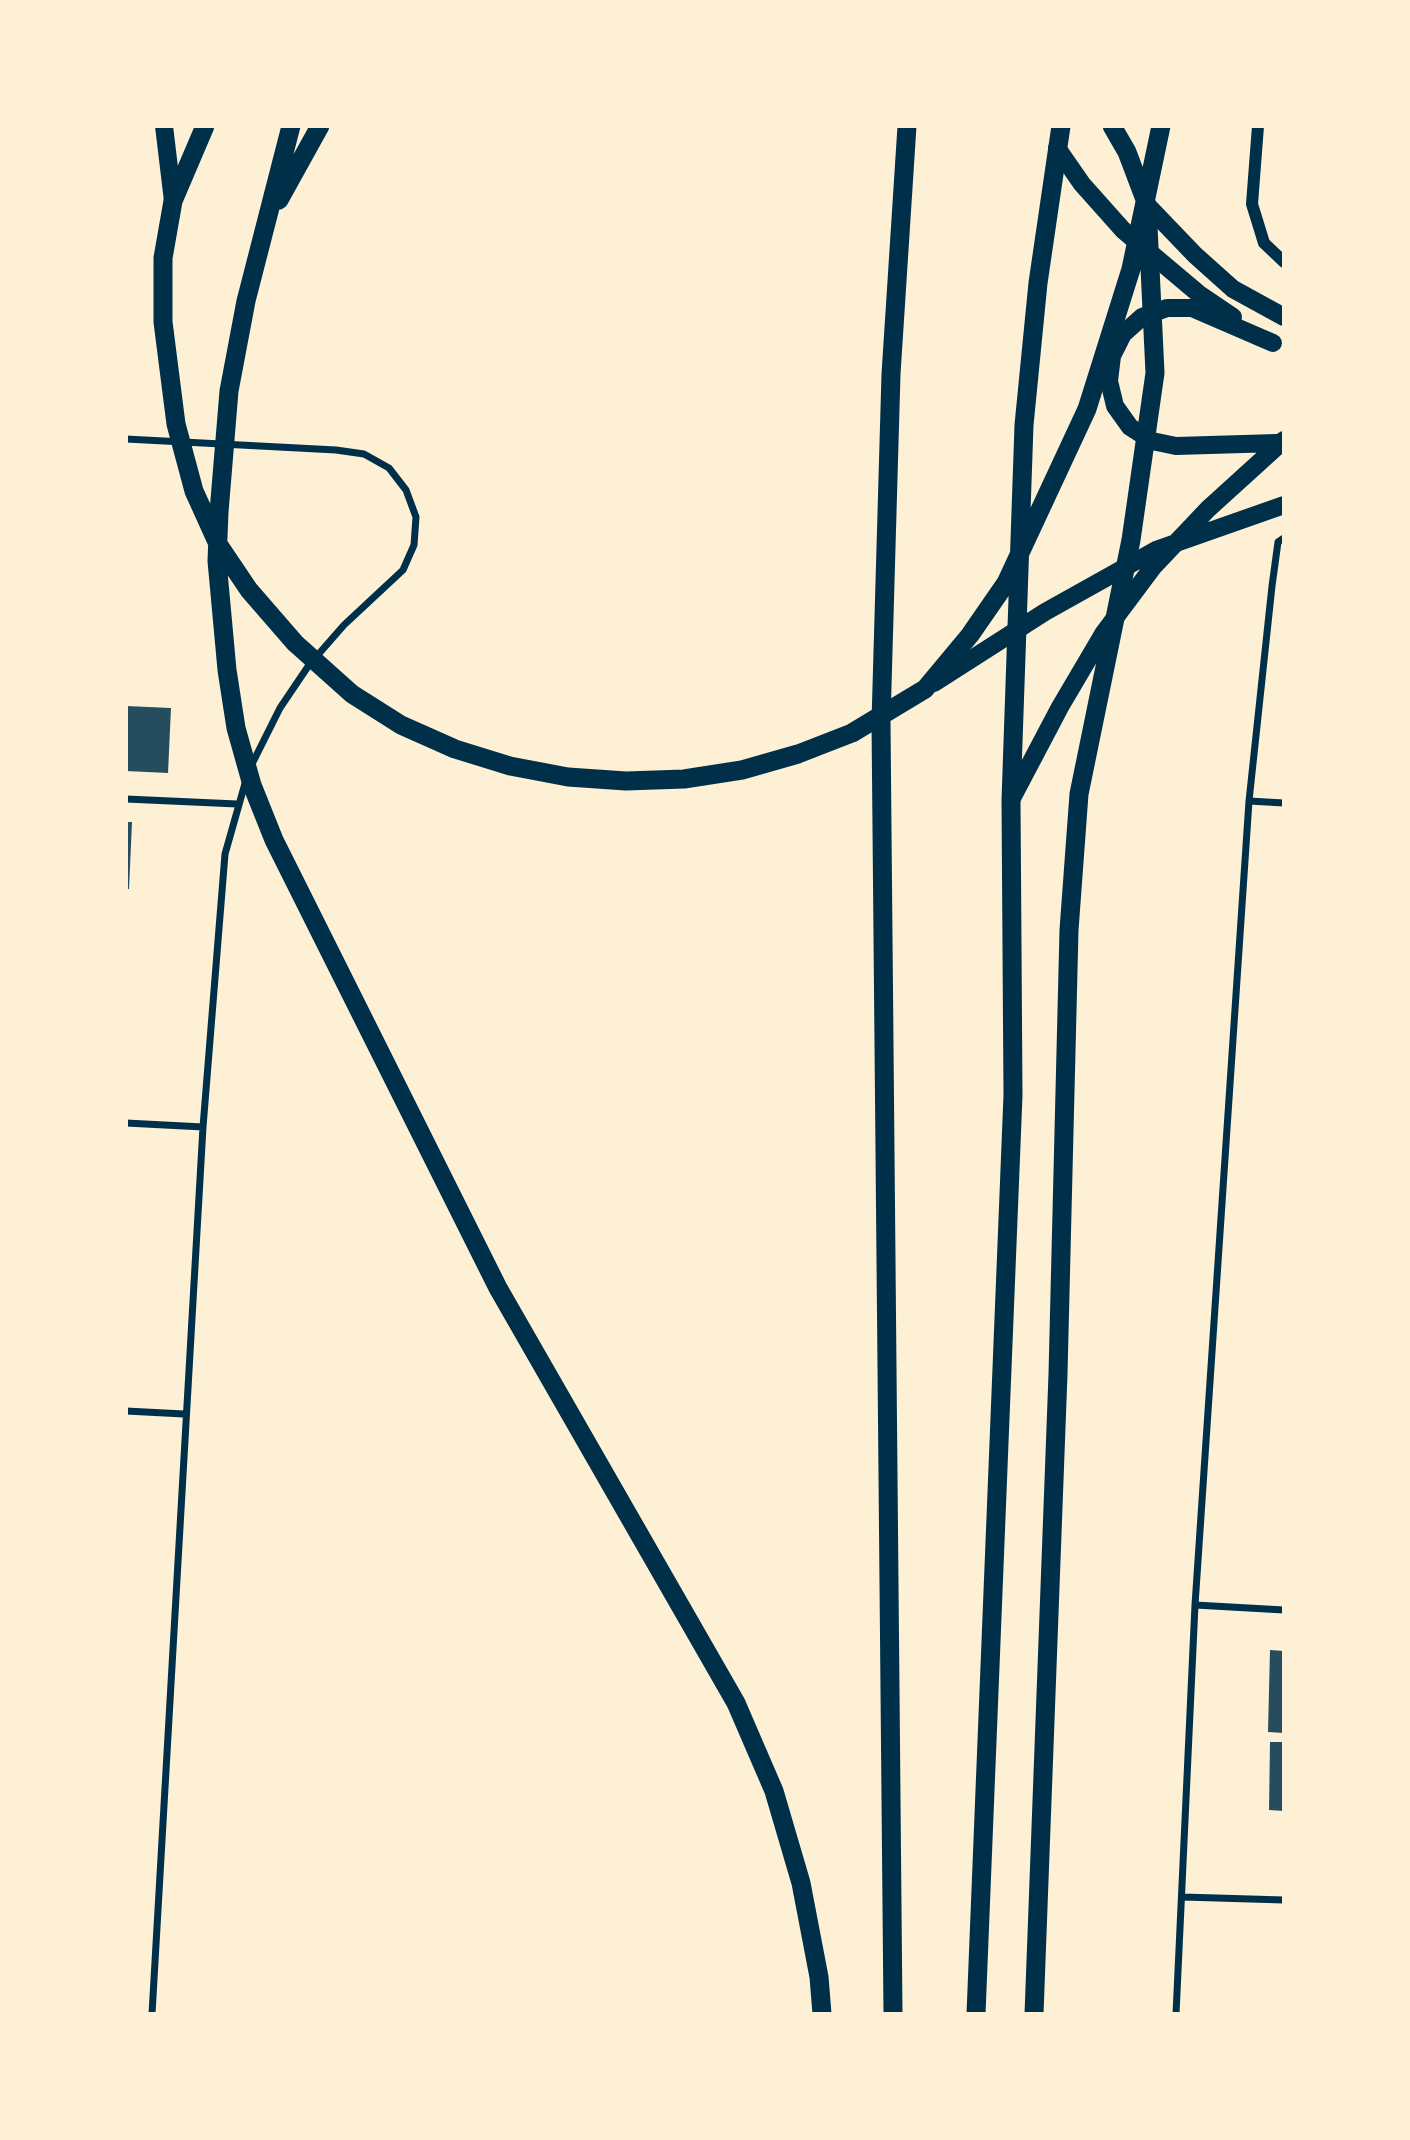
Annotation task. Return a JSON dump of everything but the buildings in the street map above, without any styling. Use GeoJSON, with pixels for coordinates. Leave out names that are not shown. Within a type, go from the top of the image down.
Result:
{"type":"FeatureCollection","features":[{"type":"Feature","properties":{"kind":"highway"},"geometry":{"type":"LineString","coordinates":[[205,126],[173,201],[163,258],[163,322],[169,382],[194,491],[218,544],[249,590],[295,643],[352,695],[401,724],[454,749],[510,766],[556,775],[626,781],[684,779],[719,774],[798,754],[852,733],[925,689],[970,635],[1006,583],[1087,409],[1131,269],[1161,126]]}},
{"type":"Feature","properties":{"kind":"highway"},"geometry":{"type":"LineString","coordinates":[[291,126],[264,228],[229,391],[219,512],[221,613],[236,728],[252,785],[274,840],[498,1288],[736,1703],[774,1791],[801,1883],[819,1977],[822,2014]]}},
{"type":"Feature","properties":{"kind":"highway"},"geometry":{"type":"LineString","coordinates":[[264,228],[320,126]]}},
{"type":"Feature","properties":{"kind":"highway"},"geometry":{"type":"LineString","coordinates":[[892,2014],[881,722],[891,374],[907,126]]}},
{"type":"Feature","properties":{"kind":"highway"},"geometry":{"type":"LineString","coordinates":[[976,2014],[1013,1095],[1011,800],[1024,425],[1038,283],[1061,126]]}},
{"type":"Feature","properties":{"kind":"highway"},"geometry":{"type":"LineString","coordinates":[[1034,2014],[1058,1374],[1069,930],[1079,794],[1131,540],[1155,373],[1147,205],[1127,152],[1112,126]]}},
{"type":"Feature","properties":{"kind":"main road"},"geometry":{"type":"LineString","coordinates":[[164,126],[173,201]]}},
{"type":"Feature","properties":{"kind":"main road"},"geometry":{"type":"LineString","coordinates":[[1057,148],[1082,184],[1123,230],[1199,294],[1278,345]]}},
{"type":"Feature","properties":{"kind":"main road"},"geometry":{"type":"LineString","coordinates":[[1147,205],[1195,255],[1233,289],[1284,317]]}},
{"type":"Feature","properties":{"kind":"main road"},"geometry":{"type":"LineString","coordinates":[[1278,345],[1192,308],[1167,308],[1142,317],[1124,334],[1112,356],[1109,381],[1115,406],[1130,427],[1152,441],[1176,446],[1280,441]]}},
{"type":"Feature","properties":{"kind":"main road"},"geometry":{"type":"LineString","coordinates":[[1011,800],[1060,707],[1103,634],[1153,567],[1280,441]]}},
{"type":"Feature","properties":{"kind":"main road"},"geometry":{"type":"LineString","coordinates":[[925,689],[1045,612],[1156,550],[1284,505]]}},
{"type":"Feature","properties":{"kind":"street"},"geometry":{"type":"LineString","coordinates":[[1258,126],[1252,204],[1264,243],[1284,262]]}},
{"type":"Feature","properties":{"kind":"street"},"geometry":{"type":"LineString","coordinates":[[126,439],[336,450],[364,454],[389,468],[407,490],[416,517],[414,545],[403,570],[344,625],[309,665],[279,708],[255,754],[237,804],[225,854],[184,1414],[152,2014]]}},
{"type":"Feature","properties":{"kind":"street"},"geometry":{"type":"LineString","coordinates":[[1176,2014],[1195,1605],[1249,801],[1272,586],[1278,542],[1284,538]]}},
{"type":"Feature","properties":{"kind":"street"},"geometry":{"type":"LineString","coordinates":[[126,799],[237,804]]}},
{"type":"Feature","properties":{"kind":"street"},"geometry":{"type":"LineString","coordinates":[[1249,801],[1284,803]]}},
{"type":"Feature","properties":{"kind":"street"},"geometry":{"type":"LineString","coordinates":[[126,1123],[203,1127]]}},
{"type":"Feature","properties":{"kind":"street"},"geometry":{"type":"LineString","coordinates":[[126,1411],[184,1414]]}},
{"type":"Feature","properties":{"kind":"street"},"geometry":{"type":"LineString","coordinates":[[1195,1605],[1284,1610]]}},
{"type":"Feature","properties":{"kind":"street"},"geometry":{"type":"LineString","coordinates":[[1183,1897],[1284,1900]]}}]}
